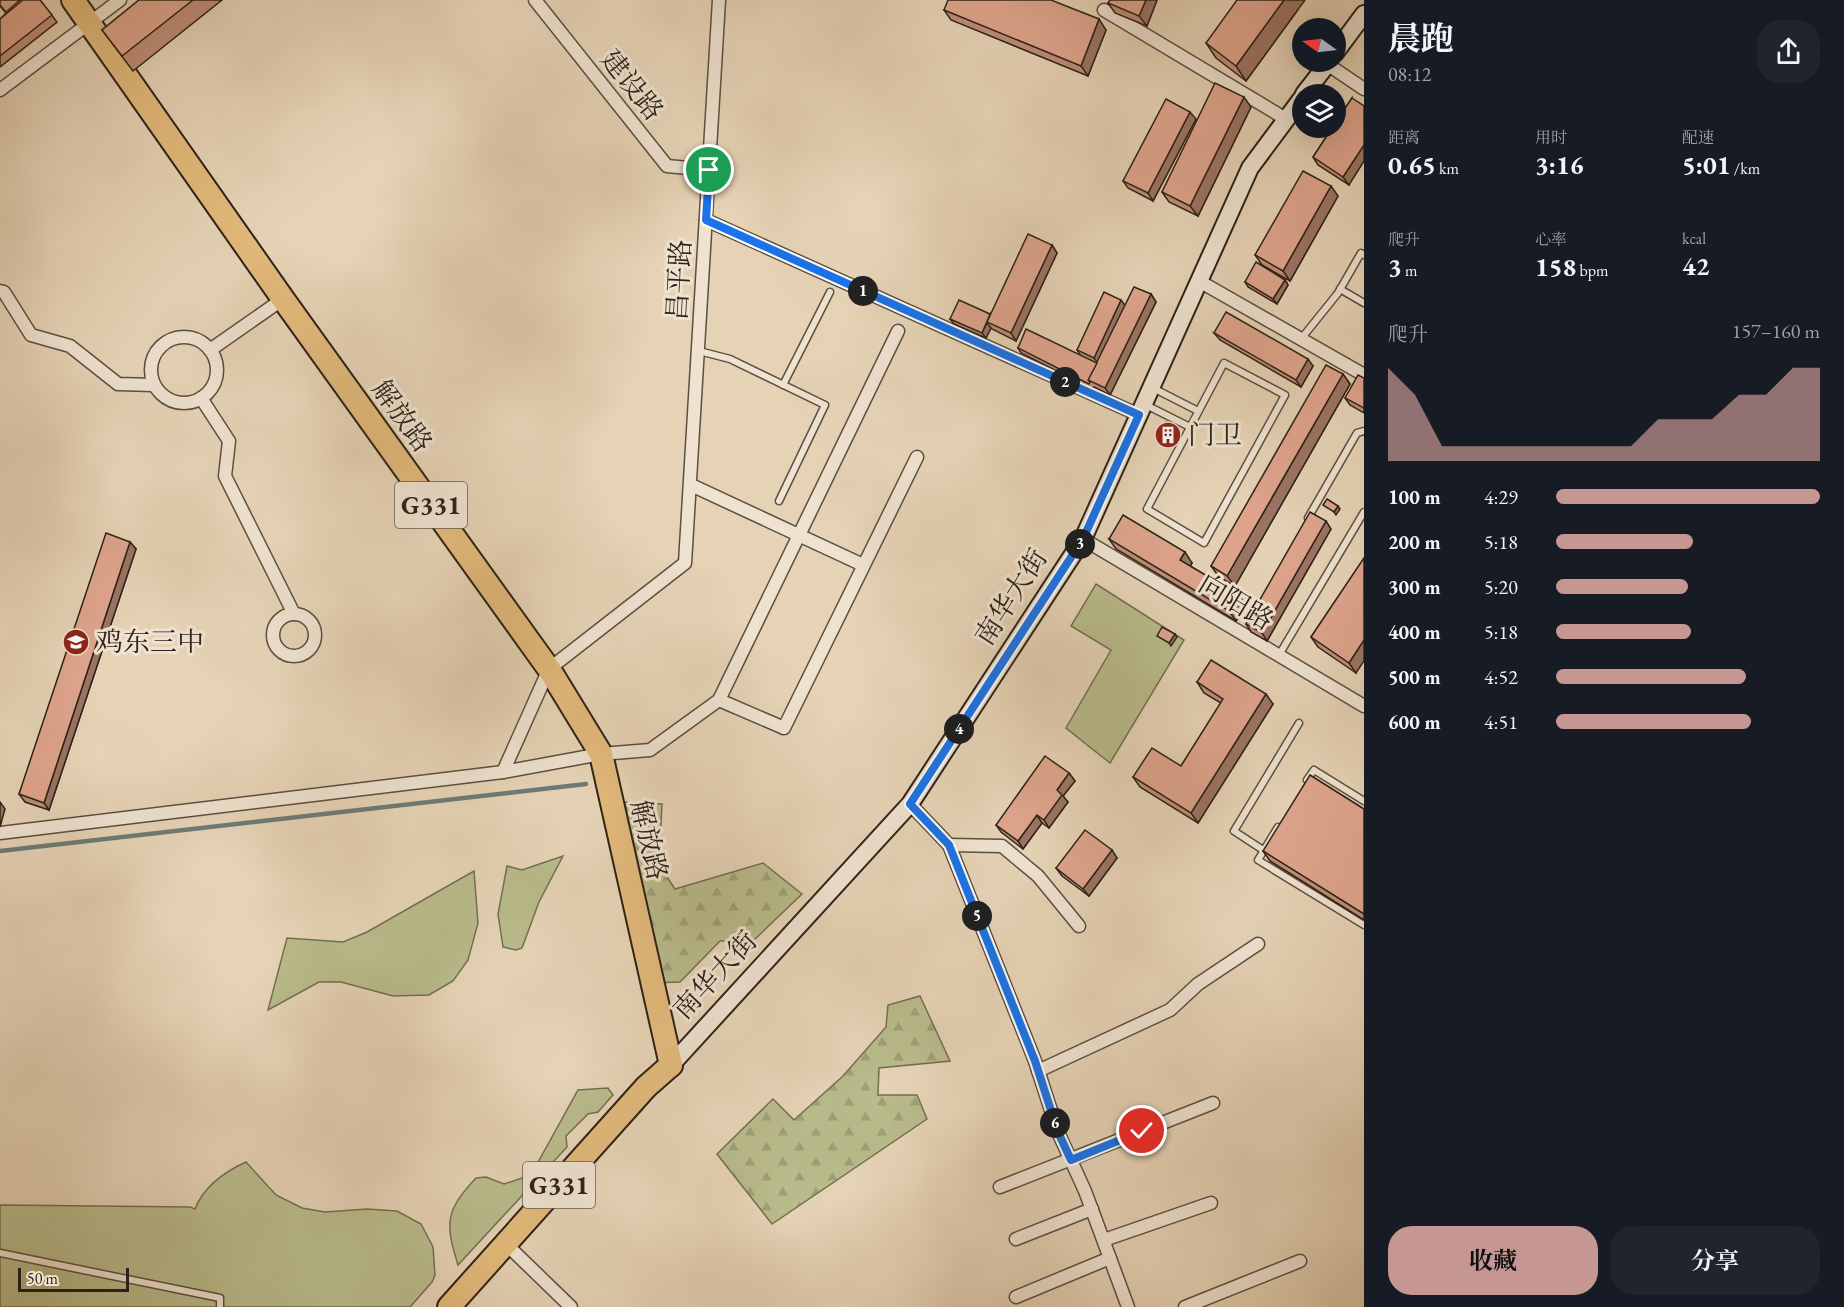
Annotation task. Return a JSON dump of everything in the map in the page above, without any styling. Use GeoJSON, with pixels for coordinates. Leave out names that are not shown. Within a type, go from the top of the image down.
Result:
{"type":"FeatureCollection","features":[{"type":"Feature","properties":{"kind":"highway","name":"解放路"},"geometry":{"type":"LineString","coordinates":[[73,0],[282,299],[549,669],[601,754],[671,1065]]}},
{"type":"Feature","properties":{"kind":"highway","name":"南华大街"},"geometry":{"type":"LineString","coordinates":[[449,1307],[511,1248],[657,1094],[671,1065]]}},
{"type":"Feature","properties":{"kind":"highway","name":"南华大街"},"geometry":{"type":"LineString","coordinates":[[466,1307],[511,1248]]}},
{"type":"Feature","properties":{"kind":"main road","name":"南华大街"},"geometry":{"type":"LineString","coordinates":[[1346,38],[1364,14]]}},
{"type":"Feature","properties":{"kind":"main road","name":"南华大街"},"geometry":{"type":"LineString","coordinates":[[671,1065],[910,804],[1083,539],[1250,168],[1292,111]]}},
{"type":"Feature","properties":{"kind":"street"},"geometry":{"type":"LineString","coordinates":[[0,90],[120,0]]}},
{"type":"Feature","properties":{"kind":"street","name":"建设路"},"geometry":{"type":"LineString","coordinates":[[535,0],[667,166],[709,170]]}},
{"type":"Feature","properties":{"kind":"street","name":"昌平路"},"geometry":{"type":"LineString","coordinates":[[549,669],[685,563],[719,0]]}},
{"type":"Feature","properties":{"kind":"street"},"geometry":{"type":"LineString","coordinates":[[1104,10],[1286,119]]}},
{"type":"Feature","properties":{"kind":"street"},"geometry":{"type":"LineString","coordinates":[[1344,72],[1364,89]]}},
{"type":"Feature","properties":{"kind":"street"},"geometry":{"type":"LineString","coordinates":[[706,220],[1141,410]]}},
{"type":"Feature","properties":{"kind":"street"},"geometry":{"type":"LineString","coordinates":[[1199,281],[1364,375]]}},
{"type":"Feature","properties":{"kind":"street"},"geometry":{"type":"LineString","coordinates":[[0,291],[4,292],[31,335],[70,346],[118,384],[154,385]]}},
{"type":"Feature","properties":{"kind":"street"},"geometry":{"type":"LineString","coordinates":[[210,350],[282,299]]}},
{"type":"Feature","properties":{"kind":"street"},"geometry":{"type":"LineString","coordinates":[[0,833],[503,772],[601,754],[650,750],[719,700],[898,331]]}},
{"type":"Feature","properties":{"kind":"street"},"geometry":{"type":"LineString","coordinates":[[193,338],[202,342],[215,359],[217,370],[210,391],[191,403],[169,400],[160,394],[154,385],[151,363],[155,353],[171,339],[193,338]]}},
{"type":"Feature","properties":{"kind":"street"},"geometry":{"type":"LineString","coordinates":[[201,398],[229,441],[225,476],[294,614]]}},
{"type":"Feature","properties":{"kind":"street"},"geometry":{"type":"LineString","coordinates":[[719,700],[784,728],[917,457]]}},
{"type":"Feature","properties":{"kind":"street"},"geometry":{"type":"LineString","coordinates":[[691,484],[863,565]]}},
{"type":"Feature","properties":{"kind":"street","name":"向阳路"},"geometry":{"type":"LineString","coordinates":[[1083,539],[1244,628],[1280,655],[1364,706]]}},
{"type":"Feature","properties":{"kind":"street"},"geometry":{"type":"LineString","coordinates":[[503,772],[549,669]]}},
{"type":"Feature","properties":{"kind":"street"},"geometry":{"type":"LineString","coordinates":[[910,804],[949,845],[1038,1071],[1058,1132],[1092,1209],[1128,1307]]}},
{"type":"Feature","properties":{"kind":"street"},"geometry":{"type":"LineString","coordinates":[[949,845],[1002,846],[1038,876],[1079,926]]}},
{"type":"Feature","properties":{"kind":"street"},"geometry":{"type":"LineString","coordinates":[[1038,1071],[1170,1010],[1198,984],[1258,944]]}},
{"type":"Feature","properties":{"kind":"street"},"geometry":{"type":"LineString","coordinates":[[1000,1187],[1213,1102]]}},
{"type":"Feature","properties":{"kind":"street"},"geometry":{"type":"LineString","coordinates":[[1104,1240],[1211,1203]]}},
{"type":"Feature","properties":{"kind":"street"},"geometry":{"type":"LineString","coordinates":[[1016,1239],[1092,1209]]}},
{"type":"Feature","properties":{"kind":"street"},"geometry":{"type":"LineString","coordinates":[[511,1248],[571,1307]]}},
{"type":"Feature","properties":{"kind":"street"},"geometry":{"type":"LineString","coordinates":[[1016,1297],[1110,1258]]}},
{"type":"Feature","properties":{"kind":"street"},"geometry":{"type":"LineString","coordinates":[[1185,1307],[1300,1260]]}},
{"type":"Feature","properties":{"kind":"lane"},"geometry":{"type":"LineString","coordinates":[[1301,339],[1340,289],[1361,253],[1364,255]]}},
{"type":"Feature","properties":{"kind":"lane"},"geometry":{"type":"LineString","coordinates":[[1340,289],[1364,303]]}},
{"type":"Feature","properties":{"kind":"lane"},"geometry":{"type":"LineString","coordinates":[[783,385],[830,292]]}},
{"type":"Feature","properties":{"kind":"lane"},"geometry":{"type":"LineString","coordinates":[[699,351],[730,359],[825,405],[779,501]]}},
{"type":"Feature","properties":{"kind":"lane"},"geometry":{"type":"LineString","coordinates":[[1224,363],[1285,395],[1204,543],[1148,509],[1198,411],[1224,363]]}},
{"type":"Feature","properties":{"kind":"lane"},"geometry":{"type":"LineString","coordinates":[[1151,387],[1198,411]]}},
{"type":"Feature","properties":{"kind":"lane"},"geometry":{"type":"LineString","coordinates":[[1141,410],[1190,427]]}},
{"type":"Feature","properties":{"kind":"lane"},"geometry":{"type":"LineString","coordinates":[[1305,523],[1357,433],[1364,431]]}},
{"type":"Feature","properties":{"kind":"lane"},"geometry":{"type":"LineString","coordinates":[[1280,655],[1364,512]]}},
{"type":"Feature","properties":{"kind":"lane"},"geometry":{"type":"LineString","coordinates":[[1263,850],[1234,831],[1299,723]]}},
{"type":"Feature","properties":{"kind":"lane"},"geometry":{"type":"LineString","coordinates":[[1301,790],[1314,770],[1364,801]]}},
{"type":"Feature","properties":{"kind":"lane"},"geometry":{"type":"LineString","coordinates":[[1282,820],[1258,860],[1364,926]]}},
{"type":"Feature","properties":{"kind":"lane"},"geometry":{"type":"LineString","coordinates":[[0,1253],[220,1298],[220,1307]]}},
{"type":"Feature","properties":{"kind":"green space"},"geometry":{"type":"Polygon","coordinates":[[[1096,584],[1184,640],[1110,763],[1066,728],[1111,650],[1071,626],[1096,584]]]}},
{"type":"Feature","properties":{"kind":"green space"},"geometry":{"type":"Polygon","coordinates":[[[625,802],[662,804],[659,865],[675,889],[763,863],[802,894],[754,940],[720,941],[680,982],[653,983],[625,802]]]}},
{"type":"Feature","properties":{"kind":"green space"},"geometry":{"type":"Polygon","coordinates":[[[563,856],[539,902],[522,948],[516,950],[503,947],[498,914],[507,866],[522,870],[563,856]]]}},
{"type":"Feature","properties":{"kind":"green space"},"geometry":{"type":"Polygon","coordinates":[[[474,871],[478,923],[468,960],[453,981],[429,995],[393,996],[341,982],[319,982],[268,1010],[287,938],[343,942],[367,932],[474,871]]]}},
{"type":"Feature","properties":{"kind":"green space"},"geometry":{"type":"Polygon","coordinates":[[[920,996],[950,1061],[879,1068],[878,1095],[917,1095],[927,1119],[772,1224],[717,1154],[773,1099],[794,1120],[843,1076],[886,1027],[888,1005],[920,996]]]}},
{"type":"Feature","properties":{"kind":"green space"},"geometry":{"type":"Polygon","coordinates":[[[608,1088],[613,1095],[598,1112],[588,1114],[566,1136],[567,1147],[458,1265],[451,1238],[450,1218],[466,1189],[476,1178],[486,1177],[504,1184],[528,1176],[578,1090],[608,1088]]]}},
{"type":"Feature","properties":{"kind":"green space"},"geometry":{"type":"Polygon","coordinates":[[[246,1162],[276,1195],[302,1208],[325,1212],[367,1209],[397,1211],[421,1224],[433,1247],[435,1275],[432,1282],[410,1307],[0,1307],[0,1205],[190,1207],[195,1209],[209,1187],[230,1170],[246,1162]]]}},
{"type":"Feature","properties":{"kind":"building"},"geometry":{"type":"Polygon","coordinates":[[[0,0],[20,0],[6,12],[0,5],[0,0]]]}},
{"type":"Feature","properties":{"kind":"building"},"geometry":{"type":"Polygon","coordinates":[[[23,0],[40,0],[52,15],[0,56],[0,19],[23,0]]]}},
{"type":"Feature","properties":{"kind":"building"},"geometry":{"type":"Polygon","coordinates":[[[139,0],[193,0],[122,56],[102,30],[139,0]]]}},
{"type":"Feature","properties":{"kind":"building"},"geometry":{"type":"Polygon","coordinates":[[[948,0],[1051,0],[1099,19],[1081,66],[944,10],[948,0]]]}},
{"type":"Feature","properties":{"kind":"building"},"geometry":{"type":"Polygon","coordinates":[[[1110,0],[1146,0],[1139,16],[1108,3],[1110,0]]]}},
{"type":"Feature","properties":{"kind":"building"},"geometry":{"type":"Polygon","coordinates":[[[1237,0],[1284,0],[1236,66],[1206,43],[1237,0]]]}},
{"type":"Feature","properties":{"kind":"building"},"geometry":{"type":"Polygon","coordinates":[[[1215,83],[1244,97],[1190,206],[1162,192],[1215,83]]]}},
{"type":"Feature","properties":{"kind":"building"},"geometry":{"type":"Polygon","coordinates":[[[1352,98],[1364,106],[1364,145],[1343,177],[1313,157],[1325,138],[1346,138],[1346,107],[1352,98]]]}},
{"type":"Feature","properties":{"kind":"building"},"geometry":{"type":"Polygon","coordinates":[[[1166,99],[1190,112],[1148,193],[1123,181],[1166,99]]]}},
{"type":"Feature","properties":{"kind":"building"},"geometry":{"type":"Polygon","coordinates":[[[1303,171],[1331,186],[1283,271],[1255,255],[1303,171]]]}},
{"type":"Feature","properties":{"kind":"building"},"geometry":{"type":"Polygon","coordinates":[[[1028,234],[1052,245],[1011,333],[987,322],[1028,234]]]}},
{"type":"Feature","properties":{"kind":"building"},"geometry":{"type":"Polygon","coordinates":[[[1256,262],[1285,280],[1273,299],[1245,282],[1256,262]]]}},
{"type":"Feature","properties":{"kind":"building"},"geometry":{"type":"Polygon","coordinates":[[[1134,287],[1151,294],[1105,388],[1088,380],[1134,287]]]}},
{"type":"Feature","properties":{"kind":"building"},"geometry":{"type":"Polygon","coordinates":[[[1104,292],[1121,300],[1094,358],[1077,350],[1104,292]]]}},
{"type":"Feature","properties":{"kind":"building"},"geometry":{"type":"Polygon","coordinates":[[[959,300],[990,314],[982,333],[950,319],[959,300]]]}},
{"type":"Feature","properties":{"kind":"building"},"geometry":{"type":"Polygon","coordinates":[[[1226,312],[1308,359],[1296,380],[1214,333],[1226,312]]]}},
{"type":"Feature","properties":{"kind":"building"},"geometry":{"type":"Polygon","coordinates":[[[1026,329],[1097,363],[1088,380],[1089,384],[1018,348],[1026,329]]]}},
{"type":"Feature","properties":{"kind":"building"},"geometry":{"type":"Polygon","coordinates":[[[1326,365],[1343,374],[1227,576],[1211,566],[1326,365]]]}},
{"type":"Feature","properties":{"kind":"building"},"geometry":{"type":"Polygon","coordinates":[[[1358,375],[1364,378],[1364,408],[1345,398],[1358,375]]]}},
{"type":"Feature","properties":{"kind":"building","name":"门卫"},"geometry":{"type":"Polygon","coordinates":[[[1166,422],[1175,427],[1167,442],[1158,438],[1166,422]]]}},
{"type":"Feature","properties":{"kind":"building"},"geometry":{"type":"Polygon","coordinates":[[[1327,499],[1338,506],[1334,512],[1323,505],[1327,499]]]}},
{"type":"Feature","properties":{"kind":"building"},"geometry":{"type":"Polygon","coordinates":[[[1310,512],[1326,521],[1262,633],[1246,624],[1310,512]]]}},
{"type":"Feature","properties":{"kind":"building"},"geometry":{"type":"Polygon","coordinates":[[[1123,515],[1185,552],[1180,560],[1239,595],[1229,611],[1109,539],[1123,515]]]}},
{"type":"Feature","properties":{"kind":"building"},"geometry":{"type":"Polygon","coordinates":[[[106,533],[130,542],[44,803],[19,794],[106,533]]]}},
{"type":"Feature","properties":{"kind":"building"},"geometry":{"type":"Polygon","coordinates":[[[1364,558],[1364,640],[1349,663],[1311,637],[1364,558]]]}},
{"type":"Feature","properties":{"kind":"building"},"geometry":{"type":"Polygon","coordinates":[[[1162,627],[1175,634],[1169,643],[1157,636],[1162,627]]]}},
{"type":"Feature","properties":{"kind":"building"},"geometry":{"type":"Polygon","coordinates":[[[1211,660],[1266,694],[1191,813],[1133,777],[1152,748],[1181,766],[1223,699],[1197,682],[1211,660]]]}},
{"type":"Feature","properties":{"kind":"building"},"geometry":{"type":"Polygon","coordinates":[[[1045,756],[1069,773],[1057,790],[1062,795],[1044,820],[1037,815],[1018,841],[996,825],[1045,756]]]}},
{"type":"Feature","properties":{"kind":"building"},"geometry":{"type":"Polygon","coordinates":[[[1310,775],[1364,809],[1364,914],[1263,851],[1310,775]]]}},
{"type":"Feature","properties":{"kind":"building"},"geometry":{"type":"Polygon","coordinates":[[[1085,830],[1112,850],[1083,889],[1056,868],[1085,830]]]}},
{"type":"Feature","properties":{"kind":"waterway"},"geometry":{"type":"LineString","coordinates":[[0,851],[586,784]]}},
{"type":"Feature","properties":{"kind":"place","name":"门卫"},"geometry":{"type":"Point","coordinates":[1168,435]}},
{"type":"Feature","properties":{"kind":"place","name":"鸡东三中"},"geometry":{"type":"Point","coordinates":[76,642]}},
{"type":"Feature","properties":{"kind":"route"},"geometry":{"type":"LineString","coordinates":[[709,170],[706,220],[1139,415],[1083,539],[910,804],[949,845],[1035,1061],[1058,1132],[1071,1160],[1142,1131]]}}]}
